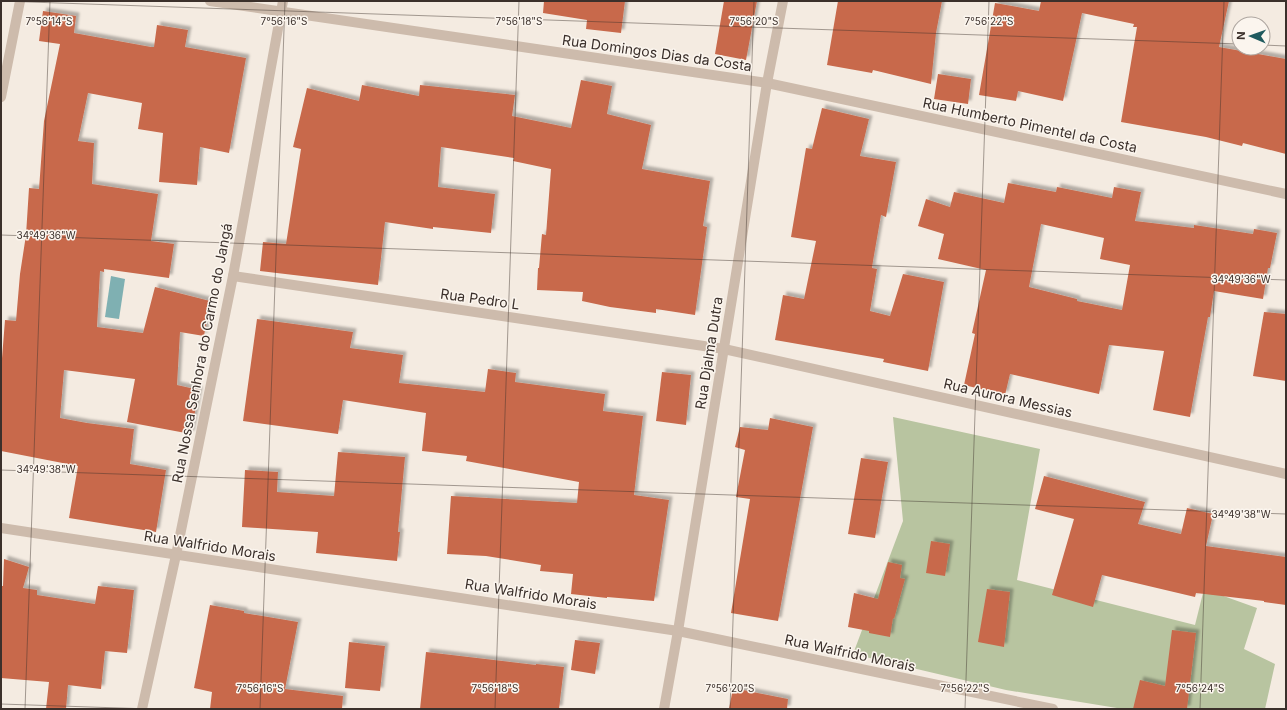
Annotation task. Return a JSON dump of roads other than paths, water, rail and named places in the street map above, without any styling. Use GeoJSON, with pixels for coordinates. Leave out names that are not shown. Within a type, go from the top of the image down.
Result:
{"type":"FeatureCollection","features":[{"type":"Feature","properties":{"kind":"street"},"geometry":{"type":"LineString","coordinates":[[1,97],[20,1]]}},
{"type":"Feature","properties":{"kind":"street","name":"Rua Domingos Dias da Costa"},"geometry":{"type":"LineString","coordinates":[[210,1],[282,6],[767,83]]}},
{"type":"Feature","properties":{"kind":"street","name":"Rua Djalma Dutra"},"geometry":{"type":"LineString","coordinates":[[664,709],[767,83],[783,1]]}},
{"type":"Feature","properties":{"kind":"street","name":"Rua Nossa Senhora do Carmo do Jangá"},"geometry":{"type":"LineString","coordinates":[[142,709],[176,555],[233,276],[282,6]]}},
{"type":"Feature","properties":{"kind":"street","name":"Rua Humberto Pimentel da Costa"},"geometry":{"type":"LineString","coordinates":[[767,83],[1286,194]]}},
{"type":"Feature","properties":{"kind":"street","name":"Rua Pedro L"},"geometry":{"type":"LineString","coordinates":[[233,276],[724,349]]}},
{"type":"Feature","properties":{"kind":"street","name":"Rua Aurora Messias"},"geometry":{"type":"LineString","coordinates":[[724,349],[1286,474]]}},
{"type":"Feature","properties":{"kind":"street","name":"Rua Walfrido Morais"},"geometry":{"type":"LineString","coordinates":[[1,528],[678,631],[1053,709]]}},
{"type":"Feature","properties":{"kind":"water"},"geometry":{"type":"Polygon","coordinates":[[[111,276],[125,279],[119,319],[105,317],[111,276]]]}}]}
